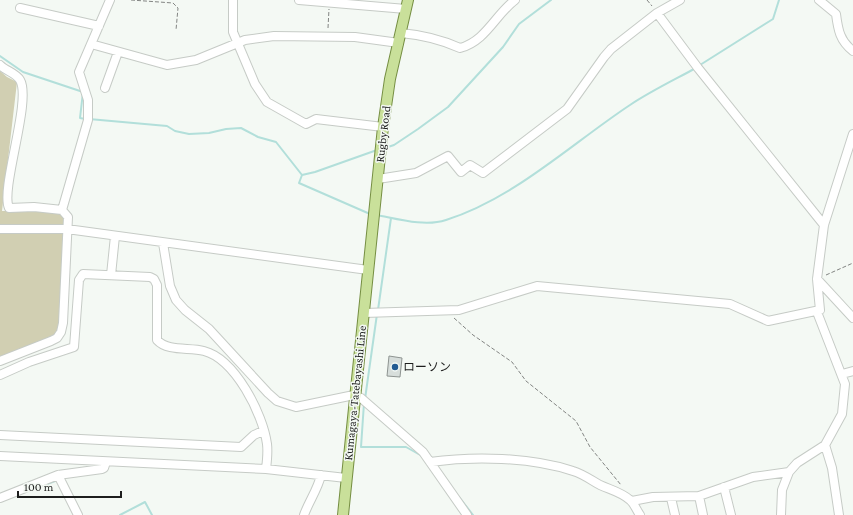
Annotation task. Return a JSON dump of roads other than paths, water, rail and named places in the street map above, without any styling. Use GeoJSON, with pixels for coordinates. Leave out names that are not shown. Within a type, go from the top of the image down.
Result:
{"type":"FeatureCollection","features":[{"type":"Feature","properties":{"kind":"main road","name":"Rugby Road"},"geometry":{"type":"LineString","coordinates":[[368,270],[383,127],[390,79],[408,5]]}},
{"type":"Feature","properties":{"kind":"main road","name":"Kumagaya-Tatebayashi Line"},"geometry":{"type":"LineString","coordinates":[[343,515],[354,395],[368,313],[368,270]]}},
{"type":"Feature","properties":{"kind":"street"},"geometry":{"type":"LineString","coordinates":[[62,210],[88,120],[88,100],[79,72],[110,0]]}},
{"type":"Feature","properties":{"kind":"street"},"geometry":{"type":"LineString","coordinates":[[233,0],[233,32],[255,84],[267,102],[306,124],[316,120],[383,127]]}},
{"type":"Feature","properties":{"kind":"street"},"geometry":{"type":"LineString","coordinates":[[299,0],[329,3],[408,5]]}},
{"type":"Feature","properties":{"kind":"street"},"geometry":{"type":"LineString","coordinates":[[91,44],[167,65],[196,60],[238,42],[274,36],[400,38],[421,34],[442,40],[460,48],[471,45],[495,23],[506,7],[515,0]]}},
{"type":"Feature","properties":{"kind":"street"},"geometry":{"type":"LineString","coordinates":[[378,179],[416,173],[448,156],[461,172],[470,165],[483,173],[567,109],[604,57],[658,13],[680,0]]}},
{"type":"Feature","properties":{"kind":"street"},"geometry":{"type":"LineString","coordinates":[[819,0],[836,14],[838,29],[844,44],[853,51]]}},
{"type":"Feature","properties":{"kind":"street"},"geometry":{"type":"LineString","coordinates":[[20,8],[99,26]]}},
{"type":"Feature","properties":{"kind":"street"},"geometry":{"type":"LineString","coordinates":[[658,13],[698,68],[824,225]]}},
{"type":"Feature","properties":{"kind":"street"},"geometry":{"type":"LineString","coordinates":[[105,88],[118,52]]}},
{"type":"Feature","properties":{"kind":"street"},"geometry":{"type":"LineString","coordinates":[[0,65],[16,75],[20,80],[22,87],[8,184],[7,205],[9,208],[34,207],[62,210],[68,217],[64,307],[61,332],[57,338],[51,341],[0,361]]}},
{"type":"Feature","properties":{"kind":"street"},"geometry":{"type":"LineString","coordinates":[[780,515],[782,490],[789,472],[797,463],[825,445],[842,414],[845,384],[818,312],[820,310],[816,279],[824,225],[853,134]]}},
{"type":"Feature","properties":{"kind":"street"},"geometry":{"type":"LineString","coordinates":[[1,228],[67,229],[368,270]]}},
{"type":"Feature","properties":{"kind":"street"},"geometry":{"type":"LineString","coordinates":[[111,275],[115,236]]}},
{"type":"Feature","properties":{"kind":"street"},"geometry":{"type":"LineString","coordinates":[[163,242],[170,286],[176,300],[185,310],[209,329],[246,368],[258,384],[277,401],[296,407],[354,395],[361,398],[409,438],[430,462],[467,515]]}},
{"type":"Feature","properties":{"kind":"street"},"geometry":{"type":"LineString","coordinates":[[0,375],[30,362],[74,347],[79,280],[83,274],[150,277],[154,279],[157,285],[157,340],[166,347],[204,351],[212,354],[238,379],[253,403],[263,431],[267,445],[266,469]]}},
{"type":"Feature","properties":{"kind":"street"},"geometry":{"type":"LineString","coordinates":[[816,279],[853,318]]}},
{"type":"Feature","properties":{"kind":"street"},"geometry":{"type":"LineString","coordinates":[[368,313],[459,310],[537,286],[730,304],[768,321],[820,310]]}},
{"type":"Feature","properties":{"kind":"street"},"geometry":{"type":"LineString","coordinates":[[842,374],[853,371]]}},
{"type":"Feature","properties":{"kind":"street"},"geometry":{"type":"LineString","coordinates":[[0,435],[241,447],[254,435],[263,431]]}},
{"type":"Feature","properties":{"kind":"street"},"geometry":{"type":"LineString","coordinates":[[825,445],[832,468],[839,515]]}},
{"type":"Feature","properties":{"kind":"street"},"geometry":{"type":"LineString","coordinates":[[0,456],[266,469],[346,478]]}},
{"type":"Feature","properties":{"kind":"street"},"geometry":{"type":"LineString","coordinates":[[430,462],[458,458],[477,459],[550,465],[578,472],[629,499],[640,515]]}},
{"type":"Feature","properties":{"kind":"street"},"geometry":{"type":"LineString","coordinates":[[0,498],[58,475],[102,469],[104,468],[106,462]]}},
{"type":"Feature","properties":{"kind":"street"},"geometry":{"type":"LineString","coordinates":[[629,499],[699,496],[753,477],[789,472]]}},
{"type":"Feature","properties":{"kind":"street"},"geometry":{"type":"LineString","coordinates":[[58,475],[78,515]]}},
{"type":"Feature","properties":{"kind":"street"},"geometry":{"type":"LineString","coordinates":[[304,515],[314,491],[320,482],[321,475]]}},
{"type":"Feature","properties":{"kind":"street"},"geometry":{"type":"LineString","coordinates":[[724,487],[731,515]]}},
{"type":"Feature","properties":{"kind":"street"},"geometry":{"type":"LineString","coordinates":[[699,496],[703,515]]}},
{"type":"Feature","properties":{"kind":"street"},"geometry":{"type":"LineString","coordinates":[[671,498],[675,515]]}},
{"type":"Feature","properties":{"kind":"waterway"},"geometry":{"type":"LineString","coordinates":[[385,148],[394,145],[448,107],[503,47],[519,24],[551,0]]}},
{"type":"Feature","properties":{"kind":"waterway"},"geometry":{"type":"LineString","coordinates":[[700,65],[773,19],[779,0]]}},
{"type":"Feature","properties":{"kind":"waterway"},"geometry":{"type":"LineString","coordinates":[[0,56],[23,72],[83,92],[80,118],[85,119]]}},
{"type":"Feature","properties":{"kind":"waterway"},"geometry":{"type":"LineString","coordinates":[[377,215],[412,222],[429,223],[446,220],[471,210],[496,198],[542,169],[608,120],[638,100],[696,68]]}},
{"type":"Feature","properties":{"kind":"waterway"},"geometry":{"type":"LineString","coordinates":[[89,119],[167,126],[175,131],[189,134],[209,133],[226,129],[241,128],[258,137],[276,142],[302,175]]}},
{"type":"Feature","properties":{"kind":"waterway"},"geometry":{"type":"LineString","coordinates":[[302,175],[315,172],[377,150]]}},
{"type":"Feature","properties":{"kind":"waterway"},"geometry":{"type":"LineString","coordinates":[[302,175],[299,183],[370,214]]}},
{"type":"Feature","properties":{"kind":"waterway"},"geometry":{"type":"LineString","coordinates":[[378,310],[391,218]]}},
{"type":"Feature","properties":{"kind":"waterway"},"geometry":{"type":"LineString","coordinates":[[365,399],[377,314]]}},
{"type":"Feature","properties":{"kind":"waterway"},"geometry":{"type":"LineString","coordinates":[[364,403],[361,447],[406,447],[422,456]]}},
{"type":"Feature","properties":{"kind":"waterway"},"geometry":{"type":"LineString","coordinates":[[47,484],[58,480]]}},
{"type":"Feature","properties":{"kind":"waterway"},"geometry":{"type":"LineString","coordinates":[[459,497],[473,515]]}},
{"type":"Feature","properties":{"kind":"waterway"},"geometry":{"type":"LineString","coordinates":[[120,515],[145,502],[152,515]]}},
{"type":"Feature","properties":{"kind":"place","name":"ローソン"},"geometry":{"type":"Point","coordinates":[395,367]}}]}
